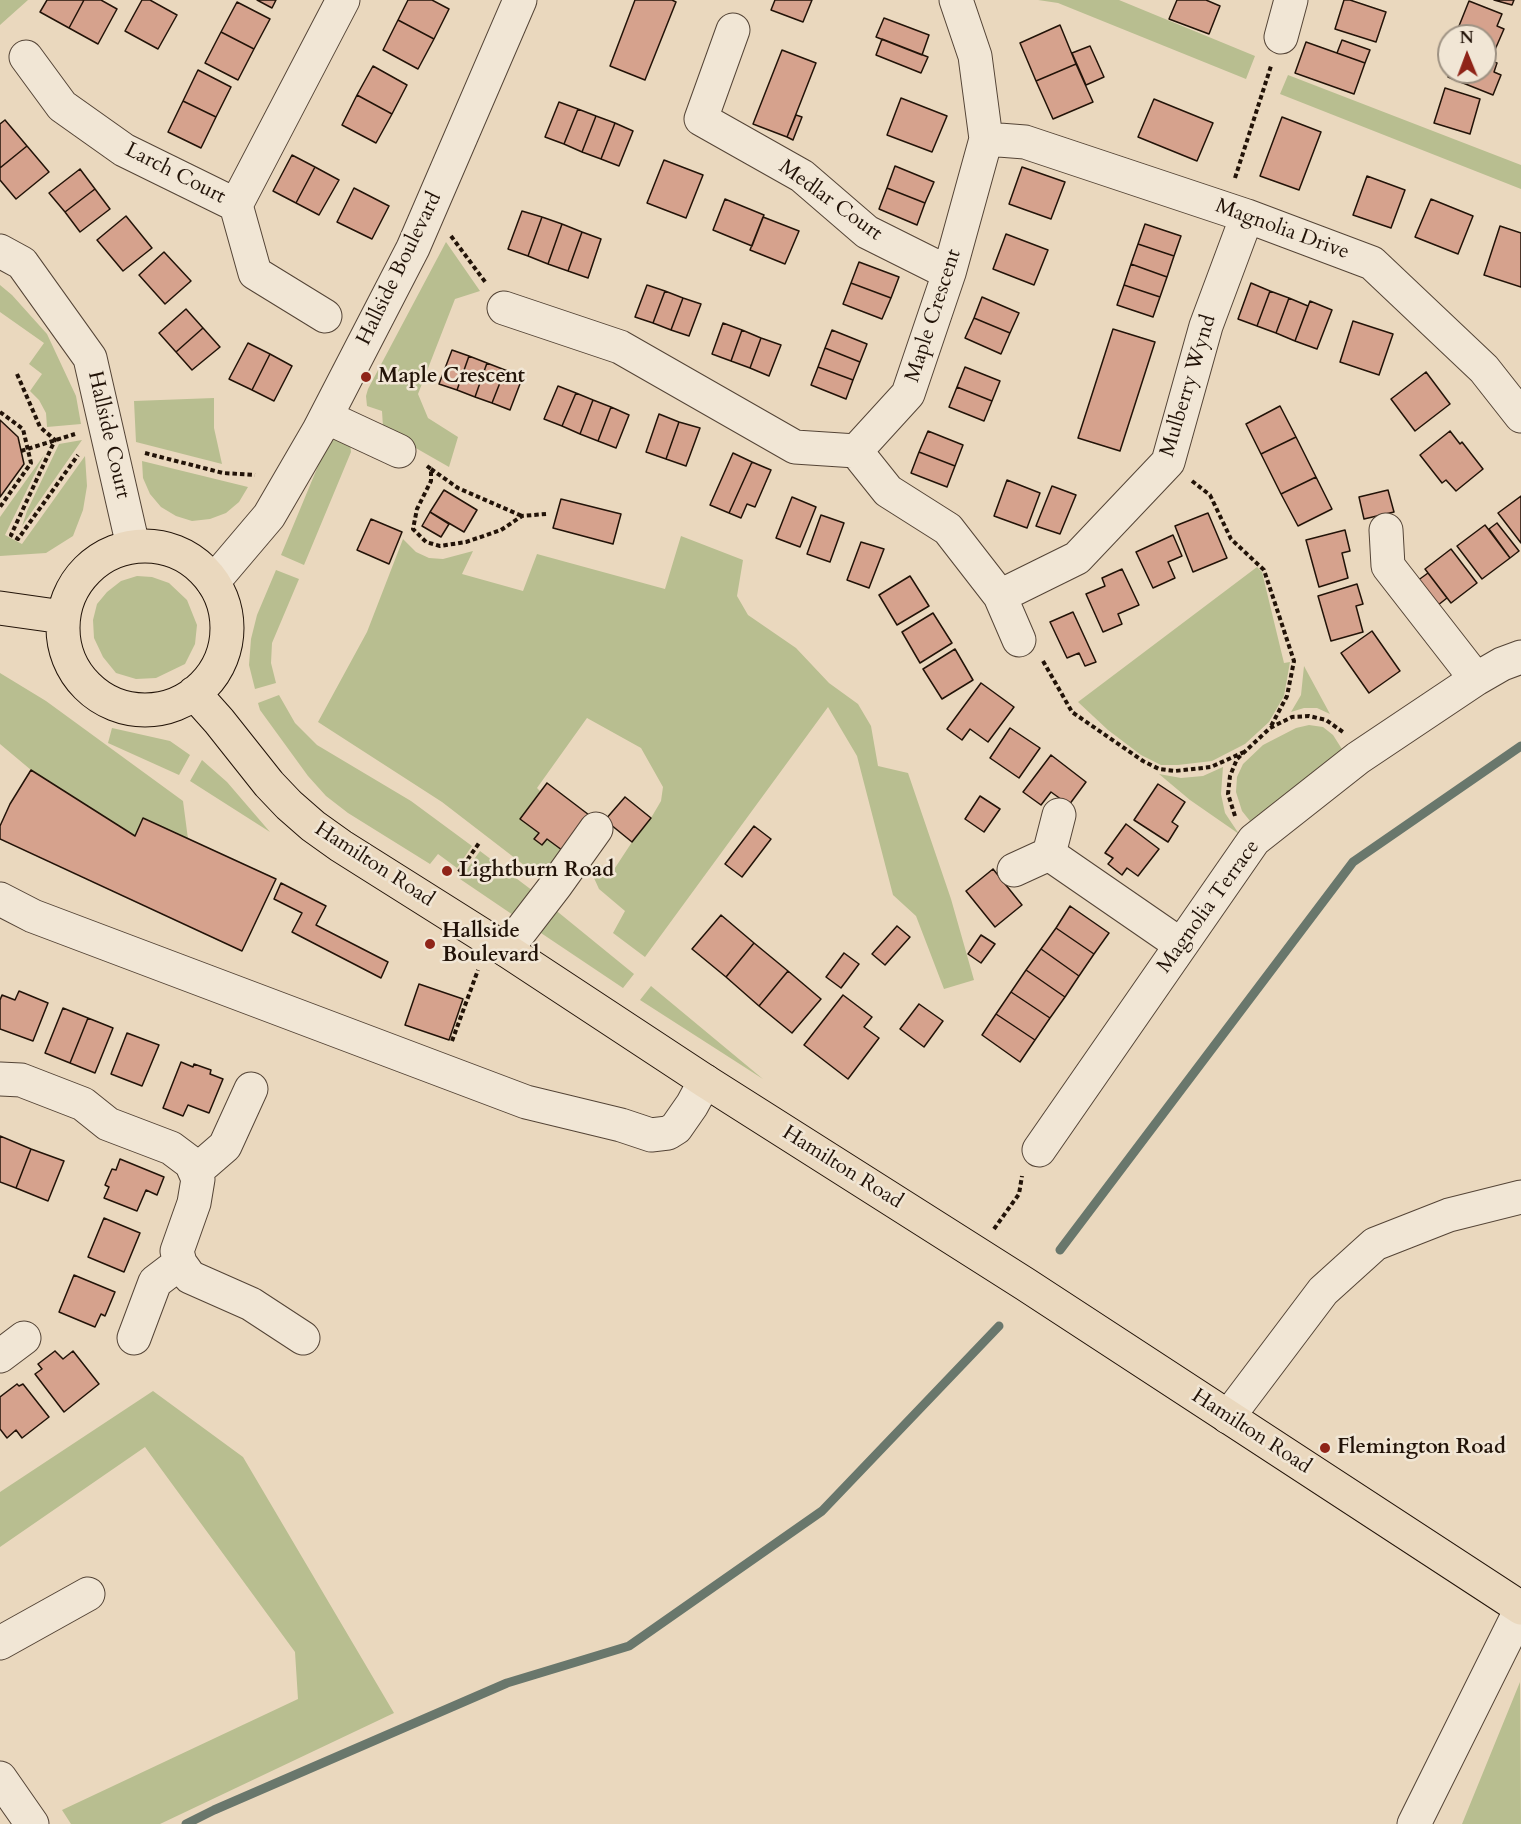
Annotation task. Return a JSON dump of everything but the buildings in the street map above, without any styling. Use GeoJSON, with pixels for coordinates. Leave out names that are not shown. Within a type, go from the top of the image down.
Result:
{"type":"FeatureCollection","features":[{"type":"Feature","properties":{"kind":"main road"},"geometry":{"type":"LineString","coordinates":[[133,546],[158,547],[185,556],[213,582],[227,621],[225,651],[217,671],[206,686],[164,707],[132,710],[99,699],[77,674],[64,646],[63,617],[69,590],[85,571],[107,554],[133,546]]}},
{"type":"Feature","properties":{"kind":"main road"},"geometry":{"type":"LineString","coordinates":[[0,608],[63,617]]}},
{"type":"Feature","properties":{"kind":"main road","name":"Hamilton Road"},"geometry":{"type":"LineString","coordinates":[[194,693],[269,784],[313,826],[1521,1608]]}},
{"type":"Feature","properties":{"kind":"street","name":"Larch Court"},"geometry":{"type":"LineString","coordinates":[[26,57],[62,106],[124,150],[236,205],[344,0]]}},
{"type":"Feature","properties":{"kind":"street","name":"Hallside Boulevard"},"geometry":{"type":"LineString","coordinates":[[213,582],[269,516],[326,417],[413,248],[520,0]]}},
{"type":"Feature","properties":{"kind":"street","name":"Maple Crescent"},"geometry":{"type":"LineString","coordinates":[[856,451],[908,394],[949,273],[986,139],[975,56],[956,0]]}},
{"type":"Feature","properties":{"kind":"street"},"geometry":{"type":"LineString","coordinates":[[1281,36],[1291,0]]}},
{"type":"Feature","properties":{"kind":"street","name":"Medlar Court"},"geometry":{"type":"LineString","coordinates":[[733,30],[701,119],[802,176],[867,232],[949,273]]}},
{"type":"Feature","properties":{"kind":"street","name":"Magnolia Drive"},"geometry":{"type":"LineString","coordinates":[[986,139],[1025,142],[1247,216],[1372,263],[1484,369],[1521,416]]}},
{"type":"Feature","properties":{"kind":"street"},"geometry":{"type":"LineString","coordinates":[[236,205],[255,273],[325,316]]}},
{"type":"Feature","properties":{"kind":"street","name":"Mulberry Wynd"},"geometry":{"type":"LineString","coordinates":[[1000,596],[1077,558],[1168,462],[1206,326],[1247,216]]}},
{"type":"Feature","properties":{"kind":"street","name":"Hallside Court"},"geometry":{"type":"LineString","coordinates":[[0,251],[22,262],[90,358],[133,546]]}},
{"type":"Feature","properties":{"kind":"street"},"geometry":{"type":"LineString","coordinates":[[504,308],[620,347],[795,447],[856,451],[888,491],[948,529],[1000,596],[1019,640]]}},
{"type":"Feature","properties":{"kind":"street"},"geometry":{"type":"LineString","coordinates":[[326,417],[399,451]]}},
{"type":"Feature","properties":{"kind":"street"},"geometry":{"type":"LineString","coordinates":[[1386,530],[1388,566],[1476,679]]}},
{"type":"Feature","properties":{"kind":"street","name":"Magnolia Terrace"},"geometry":{"type":"LineString","coordinates":[[1039,1150],[1254,840],[1358,758],[1476,679],[1502,664],[1521,657]]}},
{"type":"Feature","properties":{"kind":"street"},"geometry":{"type":"LineString","coordinates":[[1049,854],[1059,815]]}},
{"type":"Feature","properties":{"kind":"street"},"geometry":{"type":"LineString","coordinates":[[498,944],[556,885],[596,829]]}},
{"type":"Feature","properties":{"kind":"street"},"geometry":{"type":"LineString","coordinates":[[1014,870],[1049,854]]}},
{"type":"Feature","properties":{"kind":"street"},"geometry":{"type":"LineString","coordinates":[[1049,854],[1181,945]]}},
{"type":"Feature","properties":{"kind":"street"},"geometry":{"type":"LineString","coordinates":[[0,899],[33,916],[526,1102],[621,1125],[651,1135],[668,1133],[676,1128],[705,1081]]}},
{"type":"Feature","properties":{"kind":"street"},"geometry":{"type":"LineString","coordinates":[[0,1079],[21,1080],[83,1104],[108,1124],[171,1148],[191,1163],[198,1179],[194,1203],[177,1251],[180,1263],[190,1277],[251,1304],[303,1338]]}},
{"type":"Feature","properties":{"kind":"street"},"geometry":{"type":"LineString","coordinates":[[195,1172],[225,1146],[250,1089]]}},
{"type":"Feature","properties":{"kind":"street"},"geometry":{"type":"LineString","coordinates":[[1228,1417],[1323,1292],[1375,1244],[1449,1215],[1521,1197]]}},
{"type":"Feature","properties":{"kind":"street"},"geometry":{"type":"LineString","coordinates":[[135,1338],[155,1282],[180,1263]]}},
{"type":"Feature","properties":{"kind":"street"},"geometry":{"type":"LineString","coordinates":[[0,1643],[88,1594]]}},
{"type":"Feature","properties":{"kind":"street"},"geometry":{"type":"LineString","coordinates":[[1414,1824],[1521,1608]]}},
{"type":"Feature","properties":{"kind":"street"},"geometry":{"type":"LineString","coordinates":[[0,1778],[33,1824]]}},
{"type":"Feature","properties":{"kind":"path"},"geometry":{"type":"LineString","coordinates":[[1247,216],[1232,186],[1281,36]]}},
{"type":"Feature","properties":{"kind":"path"},"geometry":{"type":"LineString","coordinates":[[447,231],[504,308]]}},
{"type":"Feature","properties":{"kind":"path"},"geometry":{"type":"LineString","coordinates":[[17,374],[40,427],[55,440]]}},
{"type":"Feature","properties":{"kind":"path"},"geometry":{"type":"LineString","coordinates":[[0,412],[22,429],[31,463],[0,507]]}},
{"type":"Feature","properties":{"kind":"path"},"geometry":{"type":"LineString","coordinates":[[21,451],[78,433]]}},
{"type":"Feature","properties":{"kind":"path"},"geometry":{"type":"LineString","coordinates":[[55,440],[11,535],[18,539],[84,447]]}},
{"type":"Feature","properties":{"kind":"path"},"geometry":{"type":"LineString","coordinates":[[134,450],[223,473],[262,476]]}},
{"type":"Feature","properties":{"kind":"path"},"geometry":{"type":"LineString","coordinates":[[399,451],[458,488],[522,516],[546,514]]}},
{"type":"Feature","properties":{"kind":"path"},"geometry":{"type":"LineString","coordinates":[[1168,462],[1210,495],[1231,539],[1264,570],[1294,661],[1287,696],[1270,728]]}},
{"type":"Feature","properties":{"kind":"path"},"geometry":{"type":"LineString","coordinates":[[431,469],[431,481],[417,509],[413,529],[426,542],[440,546],[466,542],[501,530],[522,516]]}},
{"type":"Feature","properties":{"kind":"path"},"geometry":{"type":"LineString","coordinates":[[1019,640],[1034,646],[1072,712],[1143,761],[1159,769],[1175,771],[1211,767],[1244,752]]}},
{"type":"Feature","properties":{"kind":"path"},"geometry":{"type":"LineString","coordinates":[[1254,840],[1241,827],[1232,811],[1228,794],[1230,776],[1237,759],[1270,728],[1292,717],[1309,716],[1326,720],[1340,729],[1351,742],[1358,758]]}},
{"type":"Feature","properties":{"kind":"path"},"geometry":{"type":"LineString","coordinates":[[459,872],[479,843]]}},
{"type":"Feature","properties":{"kind":"path"},"geometry":{"type":"LineString","coordinates":[[441,1070],[498,944]]}},
{"type":"Feature","properties":{"kind":"path"},"geometry":{"type":"LineString","coordinates":[[977,1254],[1019,1194],[1021,1177],[1039,1150]]}},
{"type":"Feature","properties":{"kind":"green space"},"geometry":{"type":"Polygon","coordinates":[[[0,0],[28,0],[0,25],[0,0]]]}},
{"type":"Feature","properties":{"kind":"green space"},"geometry":{"type":"Polygon","coordinates":[[[1038,0],[1119,0],[1255,56],[1246,79],[1058,3],[1038,0]]]}},
{"type":"Feature","properties":{"kind":"green space"},"geometry":{"type":"Polygon","coordinates":[[[1288,75],[1521,165],[1521,189],[1280,94],[1288,75]]]}},
{"type":"Feature","properties":{"kind":"green space"},"geometry":{"type":"Polygon","coordinates":[[[446,242],[480,291],[455,299],[418,394],[428,418],[458,437],[449,467],[383,427],[382,411],[367,406],[366,396],[446,242]]]}},
{"type":"Feature","properties":{"kind":"green space"},"geometry":{"type":"Polygon","coordinates":[[[0,285],[47,334],[76,396],[81,424],[47,427],[46,413],[39,400],[30,391],[42,374],[29,364],[44,343],[0,312],[0,285]]]}},
{"type":"Feature","properties":{"kind":"green space"},"geometry":{"type":"Polygon","coordinates":[[[214,398],[214,428],[222,464],[136,442],[134,401],[214,398]]]}},
{"type":"Feature","properties":{"kind":"green space"},"geometry":{"type":"Polygon","coordinates":[[[335,439],[350,443],[351,452],[304,565],[281,555],[328,442],[335,439]]]}},
{"type":"Feature","properties":{"kind":"green space"},"geometry":{"type":"Polygon","coordinates":[[[82,440],[22,526],[59,444],[82,440]]]}},
{"type":"Feature","properties":{"kind":"green space"},"geometry":{"type":"Polygon","coordinates":[[[44,455],[5,535],[22,544],[85,456],[87,486],[83,510],[73,536],[46,553],[0,556],[0,517],[44,455]]]}},
{"type":"Feature","properties":{"kind":"green space"},"geometry":{"type":"Polygon","coordinates":[[[142,461],[248,487],[239,502],[226,513],[210,519],[192,521],[176,516],[161,507],[150,494],[143,478],[142,461]]]}},
{"type":"Feature","properties":{"kind":"green space"},"geometry":{"type":"Polygon","coordinates":[[[681,536],[743,560],[737,596],[748,615],[796,648],[829,683],[858,704],[871,726],[878,766],[908,773],[951,899],[974,980],[944,989],[916,916],[893,895],[857,756],[828,707],[645,957],[613,933],[625,911],[599,889],[594,878],[597,863],[613,871],[661,801],[663,787],[641,748],[587,718],[537,788],[540,791],[520,819],[539,833],[534,839],[542,845],[547,839],[566,853],[546,882],[442,802],[318,722],[367,632],[403,539],[416,552],[429,558],[443,559],[473,551],[462,574],[523,591],[537,554],[665,589],[681,536]]]}},
{"type":"Feature","properties":{"kind":"green space"},"geometry":{"type":"Polygon","coordinates":[[[1257,567],[1262,572],[1284,663],[1290,662],[1284,696],[1269,722],[1245,744],[1212,761],[1161,765],[1141,755],[1108,730],[1078,702],[1257,567]]]}},
{"type":"Feature","properties":{"kind":"green space"},"geometry":{"type":"Polygon","coordinates":[[[276,570],[299,579],[272,643],[271,663],[276,683],[255,689],[249,665],[251,639],[257,615],[276,570]]]}},
{"type":"Feature","properties":{"kind":"green space"},"geometry":{"type":"Polygon","coordinates":[[[137,576],[152,577],[169,583],[187,600],[197,625],[195,644],[185,664],[156,678],[136,679],[116,673],[103,657],[94,638],[93,620],[97,604],[121,581],[137,576]]]}},
{"type":"Feature","properties":{"kind":"green space"},"geometry":{"type":"Polygon","coordinates":[[[1304,666],[1330,714],[1317,708],[1304,708],[1291,712],[1301,695],[1304,666]]]}},
{"type":"Feature","properties":{"kind":"green space"},"geometry":{"type":"Polygon","coordinates":[[[0,673],[46,701],[183,801],[188,839],[143,819],[135,836],[31,770],[0,744],[0,673]]]}},
{"type":"Feature","properties":{"kind":"green space"},"geometry":{"type":"Polygon","coordinates":[[[279,695],[295,723],[317,745],[411,801],[472,846],[457,868],[438,854],[430,864],[348,813],[326,796],[308,776],[260,710],[258,703],[279,695]]]}},
{"type":"Feature","properties":{"kind":"green space"},"geometry":{"type":"Polygon","coordinates":[[[1309,725],[1323,727],[1333,735],[1347,757],[1254,826],[1242,811],[1236,792],[1237,777],[1243,764],[1263,745],[1296,728],[1309,725]]]}},
{"type":"Feature","properties":{"kind":"green space"},"geometry":{"type":"Polygon","coordinates":[[[112,728],[170,741],[190,755],[179,775],[108,743],[112,728]]]}},
{"type":"Feature","properties":{"kind":"green space"},"geometry":{"type":"Polygon","coordinates":[[[202,760],[227,782],[270,832],[190,781],[202,760]]]}},
{"type":"Feature","properties":{"kind":"green space"},"geometry":{"type":"Polygon","coordinates":[[[1223,767],[1221,794],[1225,813],[1239,834],[1190,800],[1159,774],[1181,778],[1203,776],[1223,767]]]}},
{"type":"Feature","properties":{"kind":"green space"},"geometry":{"type":"Polygon","coordinates":[[[480,851],[537,894],[516,917],[460,879],[480,851]]]}},
{"type":"Feature","properties":{"kind":"green space"},"geometry":{"type":"Polygon","coordinates":[[[553,908],[634,974],[623,988],[535,929],[553,908]]]}},
{"type":"Feature","properties":{"kind":"green space"},"geometry":{"type":"Polygon","coordinates":[[[651,986],[763,1079],[640,1000],[651,986]]]}},
{"type":"Feature","properties":{"kind":"green space"},"geometry":{"type":"Polygon","coordinates":[[[153,1391],[243,1457],[394,1713],[160,1824],[71,1824],[62,1810],[298,1699],[295,1652],[145,1447],[0,1547],[0,1492],[153,1391]]]}},
{"type":"Feature","properties":{"kind":"green space"},"geometry":{"type":"Polygon","coordinates":[[[1520,1682],[1521,1824],[1462,1824],[1520,1682]]]}},
{"type":"Feature","properties":{"kind":"waterway"},"geometry":{"type":"LineString","coordinates":[[1060,1250],[1353,862],[1521,746]]}},
{"type":"Feature","properties":{"kind":"waterway"},"geometry":{"type":"LineString","coordinates":[[186,1824],[507,1683],[629,1646],[822,1511],[999,1326]]}},
{"type":"Feature","properties":{"kind":"place","name":"Maple Crescent"},"geometry":{"type":"Point","coordinates":[366,377]}},
{"type":"Feature","properties":{"kind":"place","name":"Lightburn Road"},"geometry":{"type":"Point","coordinates":[447,871]}},
{"type":"Feature","properties":{"kind":"place","name":"Hallside Boulevard"},"geometry":{"type":"Point","coordinates":[430,944]}},
{"type":"Feature","properties":{"kind":"place","name":"Flemington Road"},"geometry":{"type":"Point","coordinates":[1325,1448]}}]}
